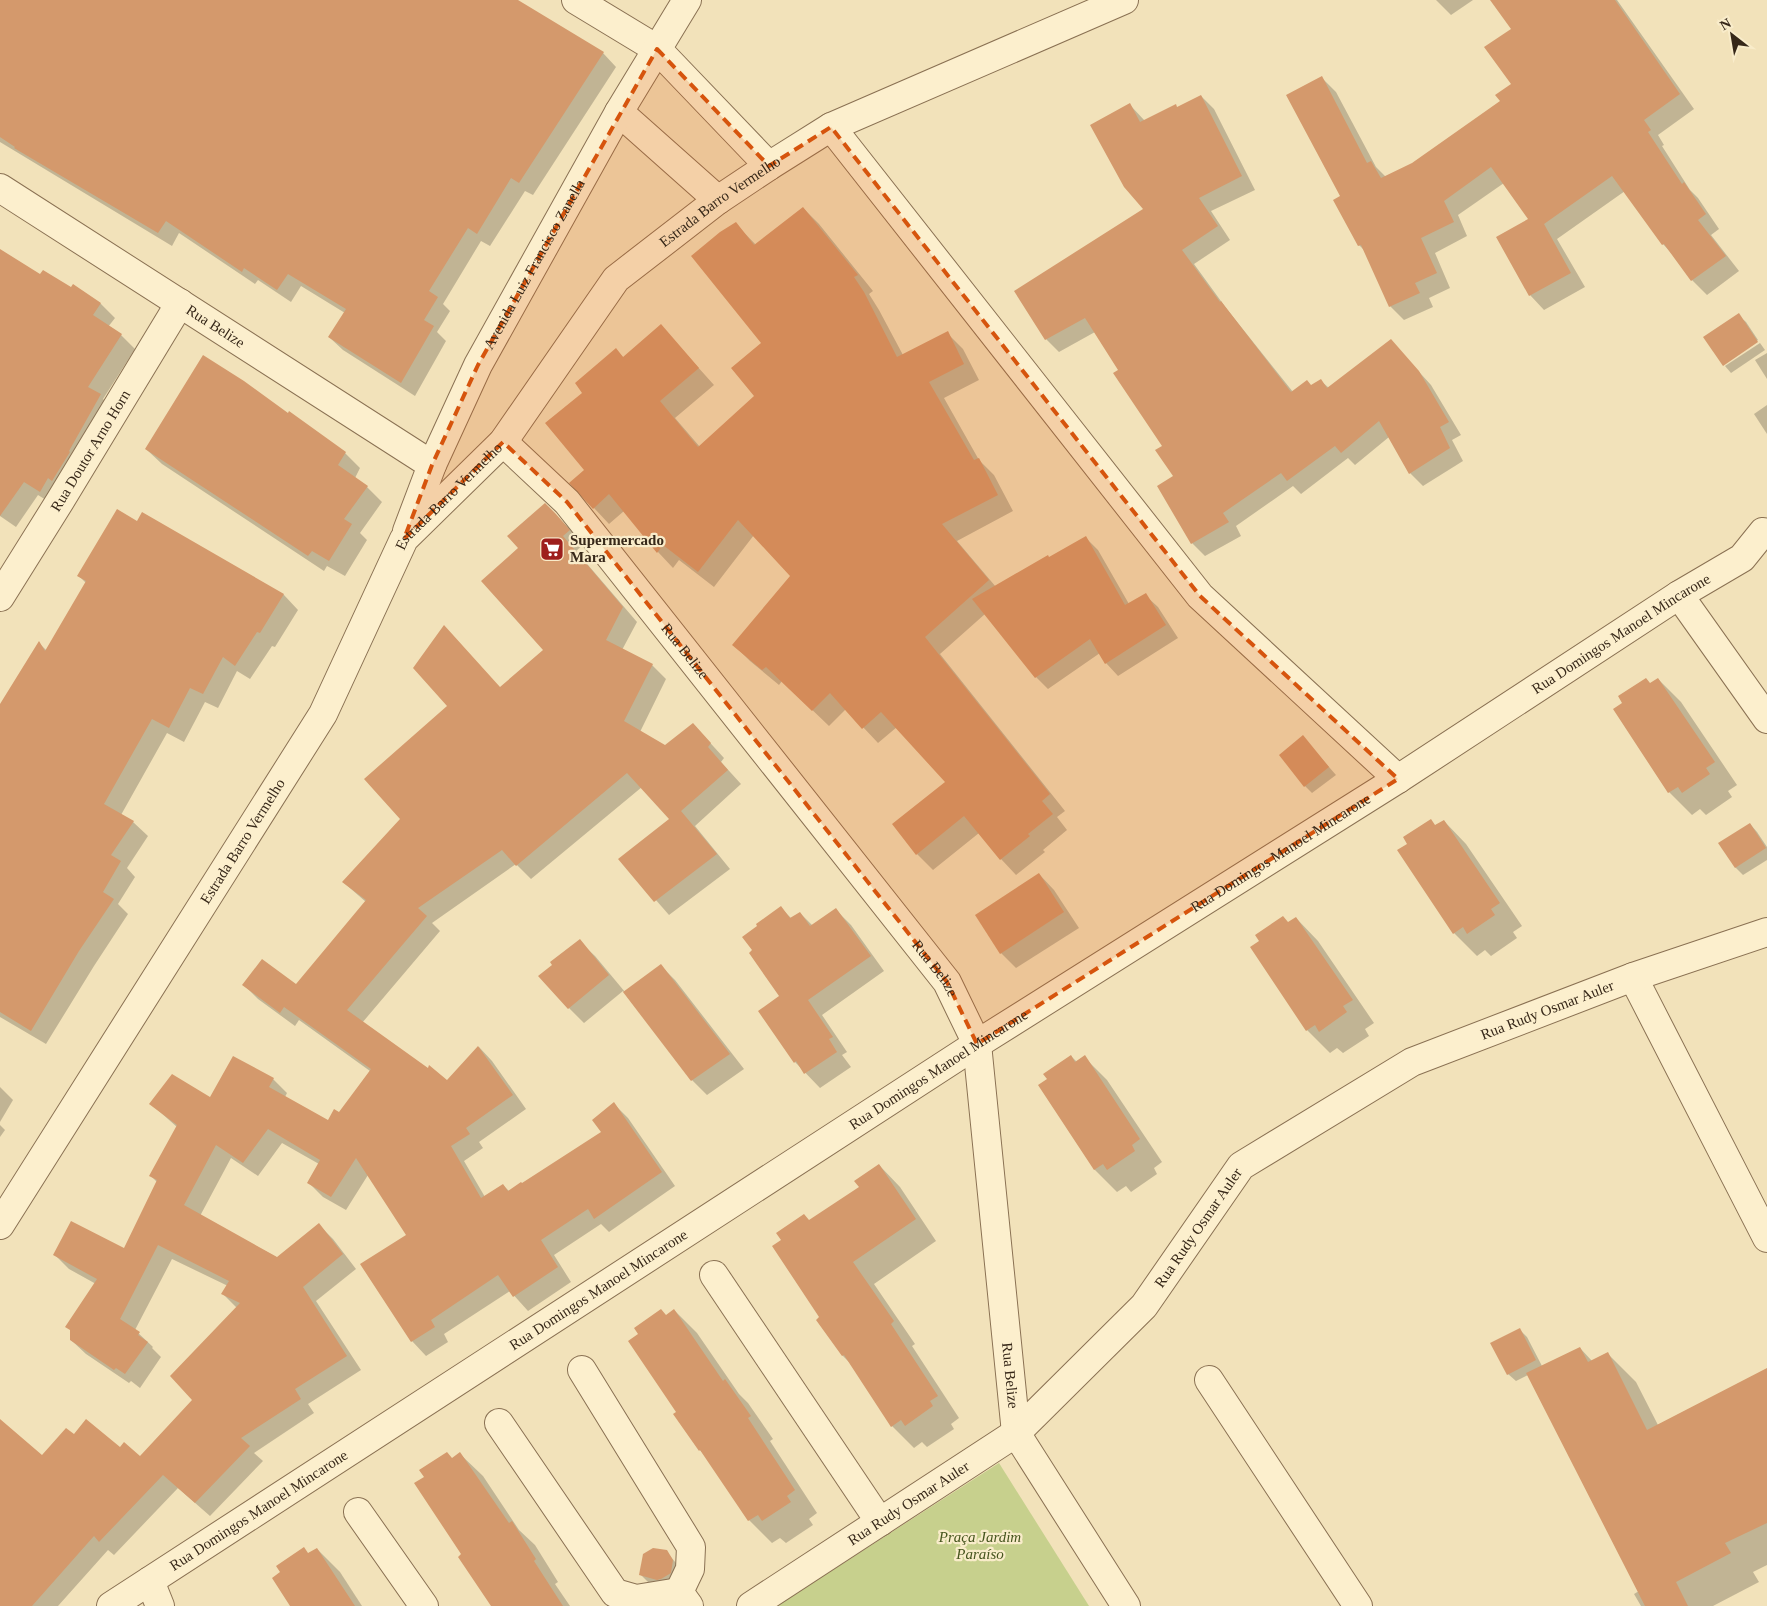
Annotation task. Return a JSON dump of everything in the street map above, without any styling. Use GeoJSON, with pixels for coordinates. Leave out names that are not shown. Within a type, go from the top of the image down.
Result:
{"type":"FeatureCollection","features":[{"type":"Feature","properties":{"kind":"street"},"geometry":{"type":"LineString","coordinates":[[576,0],[657,49],[769,166]]}},
{"type":"Feature","properties":{"kind":"street","name":"Avenida Luiz Francisco Zanella"},"geometry":{"type":"LineString","coordinates":[[404,539],[432,465],[478,365],[619,112],[687,0]]}},
{"type":"Feature","properties":{"kind":"street","name":"Estrada Barro Vermelho"},"geometry":{"type":"LineString","coordinates":[[0,1225],[322,714],[404,539],[502,442],[616,279],[718,200],[831,127],[1124,0]]}},
{"type":"Feature","properties":{"kind":"street"},"geometry":{"type":"LineString","coordinates":[[619,112],[718,200]]}},
{"type":"Feature","properties":{"kind":"street"},"geometry":{"type":"LineString","coordinates":[[831,127],[1200,596],[1398,779]]}},
{"type":"Feature","properties":{"kind":"street","name":"Rua Belize"},"geometry":{"type":"LineString","coordinates":[[0,188],[432,465]]}},
{"type":"Feature","properties":{"kind":"street","name":"Rua Doutor Arno Horn"},"geometry":{"type":"LineString","coordinates":[[0,597],[180,303]]}},
{"type":"Feature","properties":{"kind":"street","name":"Rua Belize"},"geometry":{"type":"LineString","coordinates":[[502,442],[567,502],[948,982],[978,1044],[1016,1433],[1126,1606]]}},
{"type":"Feature","properties":{"kind":"street","name":"Rua Domingos Manoel Mincarone"},"geometry":{"type":"LineString","coordinates":[[111,1606],[155,1594],[978,1044],[1398,779],[1679,595],[1742,558],[1763,532]]}},
{"type":"Feature","properties":{"kind":"street"},"geometry":{"type":"LineString","coordinates":[[1679,595],[1767,719]]}},
{"type":"Feature","properties":{"kind":"street","name":"Rua Rudy Osmar Auler"},"geometry":{"type":"LineString","coordinates":[[751,1606],[1016,1433],[1144,1306],[1241,1166],[1412,1062],[1633,977],[1767,932]]}},
{"type":"Feature","properties":{"kind":"street"},"geometry":{"type":"LineString","coordinates":[[1633,977],[1767,1238]]}},
{"type":"Feature","properties":{"kind":"street"},"geometry":{"type":"LineString","coordinates":[[714,1275],[880,1522]]}},
{"type":"Feature","properties":{"kind":"street"},"geometry":{"type":"LineString","coordinates":[[499,1423],[615,1592],[636,1599],[684,1599],[692,1547],[582,1370]]}},
{"type":"Feature","properties":{"kind":"street"},"geometry":{"type":"LineString","coordinates":[[1209,1380],[1358,1606]]}},
{"type":"Feature","properties":{"kind":"street"},"geometry":{"type":"LineString","coordinates":[[358,1512],[424,1606]]}},
{"type":"Feature","properties":{"kind":"highlighted area"},"geometry":{"type":"Polygon","coordinates":[[[657,49],[769,166],[831,127],[1200,596],[1398,779],[977,1044],[947,982],[567,502],[503,442],[404,539],[432,465],[478,365],[657,49]]]}},
{"type":"Feature","properties":{"kind":"green space","name":"Praça Jardim Paraíso"},"geometry":{"type":"Polygon","coordinates":[[[999,1463],[1089,1606],[777,1606],[999,1463]]]}},
{"type":"Feature","properties":{"kind":"building"},"geometry":{"type":"Polygon","coordinates":[[[0,0],[518,0],[604,52],[519,183],[511,178],[477,234],[468,228],[429,291],[438,297],[424,320],[434,326],[401,383],[328,337],[346,309],[288,274],[277,290],[244,268],[242,272],[166,221],[158,233],[14,148],[0,137],[0,0]]]}},
{"type":"Feature","properties":{"kind":"building"},"geometry":{"type":"Polygon","coordinates":[[[1490,0],[1615,0],[1680,94],[1644,120],[1651,130],[1648,132],[1682,184],[1684,182],[1706,214],[1698,220],[1726,256],[1691,281],[1664,244],[1662,245],[1612,176],[1544,224],[1571,273],[1529,296],[1496,237],[1528,219],[1491,167],[1444,201],[1454,222],[1421,238],[1437,273],[1415,283],[1420,293],[1389,307],[1361,245],[1358,246],[1333,200],[1340,196],[1286,95],[1322,76],[1367,163],[1371,161],[1381,178],[1412,163],[1500,101],[1495,95],[1511,84],[1484,47],[1511,29],[1490,0]]]}},
{"type":"Feature","properties":{"kind":"building"},"geometry":{"type":"Polygon","coordinates":[[[1201,95],[1242,176],[1199,198],[1218,226],[1182,250],[1220,302],[1291,392],[1307,380],[1311,385],[1321,379],[1327,388],[1391,339],[1419,371],[1449,422],[1440,427],[1450,448],[1409,474],[1379,421],[1341,453],[1335,446],[1287,481],[1281,473],[1223,513],[1229,522],[1191,544],[1157,486],[1173,476],[1155,450],[1162,446],[1113,373],[1118,370],[1085,318],[1045,340],[1014,291],[1143,209],[1124,187],[1090,125],[1130,103],[1140,122],[1176,104],[1177,107],[1201,95]]]}},
{"type":"Feature","properties":{"kind":"building"},"geometry":{"type":"Polygon","coordinates":[[[803,207],[858,275],[854,277],[864,292],[897,357],[948,331],[964,364],[929,382],[974,460],[979,458],[998,495],[942,524],[989,580],[925,637],[1050,794],[1042,801],[1053,814],[1028,834],[1030,836],[1000,860],[964,816],[916,855],[892,824],[945,782],[881,712],[862,729],[830,693],[812,711],[766,667],[762,670],[732,645],[790,576],[738,520],[698,572],[663,545],[657,553],[609,494],[593,509],[569,483],[584,470],[545,423],[582,393],[575,383],[616,348],[623,357],[661,324],[699,368],[660,401],[698,447],[754,396],[731,368],[761,343],[691,256],[720,232],[736,222],[754,245],[803,207]]]}},
{"type":"Feature","properties":{"kind":"building"},"geometry":{"type":"Polygon","coordinates":[[[0,249],[40,274],[43,270],[71,287],[73,284],[101,303],[93,315],[122,334],[88,387],[101,394],[52,481],[48,478],[40,492],[24,482],[0,516],[0,249]]]}},
{"type":"Feature","properties":{"kind":"building"},"geometry":{"type":"Polygon","coordinates":[[[1739,313],[1758,342],[1723,366],[1703,337],[1739,313]]]}},
{"type":"Feature","properties":{"kind":"building"},"geometry":{"type":"Polygon","coordinates":[[[203,355],[244,381],[288,413],[289,411],[346,452],[338,465],[368,486],[344,519],[352,524],[329,561],[312,551],[308,556],[145,449],[203,355]]]}},
{"type":"Feature","properties":{"kind":"building"},"geometry":{"type":"Polygon","coordinates":[[[545,503],[570,530],[563,536],[623,607],[606,640],[653,664],[624,721],[665,745],[693,723],[711,743],[708,747],[728,770],[681,811],[717,854],[654,902],[618,859],[669,819],[627,773],[516,866],[502,850],[418,908],[427,916],[347,1010],[428,1068],[429,1065],[447,1080],[478,1046],[513,1095],[466,1128],[470,1134],[451,1146],[481,1198],[503,1184],[508,1191],[601,1132],[592,1120],[614,1102],[662,1172],[594,1219],[588,1209],[541,1240],[558,1267],[513,1297],[498,1275],[431,1320],[435,1327],[411,1342],[360,1264],[406,1235],[356,1158],[331,1197],[307,1183],[320,1160],[268,1129],[243,1163],[216,1145],[184,1205],[277,1257],[319,1223],[343,1254],[303,1287],[347,1356],[295,1389],[301,1399],[241,1438],[250,1446],[195,1503],[163,1475],[99,1542],[94,1536],[32,1606],[0,1606],[0,1419],[42,1455],[66,1428],[74,1434],[86,1419],[120,1447],[124,1442],[140,1456],[192,1400],[170,1376],[240,1303],[221,1294],[229,1281],[158,1245],[120,1319],[140,1332],[138,1335],[148,1342],[125,1374],[116,1368],[114,1370],[70,1340],[70,1330],[65,1327],[97,1279],[53,1255],[71,1221],[124,1248],[157,1180],[149,1176],[177,1125],[149,1104],[172,1074],[210,1097],[233,1056],[274,1078],[269,1087],[328,1120],[334,1109],[339,1112],[371,1069],[284,1007],[280,1013],[242,985],[262,959],[296,984],[366,900],[342,882],[400,819],[364,779],[447,706],[413,668],[444,625],[500,687],[543,650],[481,581],[518,548],[507,536],[545,503]]]}},
{"type":"Feature","properties":{"kind":"building"},"geometry":{"type":"Polygon","coordinates":[[[117,509],[137,521],[142,512],[284,594],[260,633],[257,632],[235,666],[223,657],[203,694],[190,688],[169,728],[152,719],[104,804],[134,821],[111,855],[121,861],[103,892],[114,899],[79,951],[31,1031],[0,1012],[0,704],[39,641],[45,651],[86,581],[77,576],[117,509]]]}},
{"type":"Feature","properties":{"kind":"building"},"geometry":{"type":"Polygon","coordinates":[[[1086,536],[1125,605],[1146,593],[1166,625],[1105,664],[1090,639],[1035,678],[972,599],[1048,555],[1049,557],[1086,536]]]}},
{"type":"Feature","properties":{"kind":"building"},"geometry":{"type":"Polygon","coordinates":[[[1646,678],[1650,683],[1658,678],[1715,762],[1706,768],[1710,774],[1682,793],[1678,787],[1668,793],[1613,709],[1622,703],[1618,696],[1646,678]]]}},
{"type":"Feature","properties":{"kind":"building"},"geometry":{"type":"Polygon","coordinates":[[[1303,735],[1329,767],[1304,787],[1279,755],[1303,735]]]}},
{"type":"Feature","properties":{"kind":"building"},"geometry":{"type":"Polygon","coordinates":[[[1431,819],[1435,825],[1444,820],[1500,903],[1491,909],[1495,915],[1467,934],[1463,927],[1453,934],[1397,850],[1407,844],[1403,837],[1431,819]]]}},
{"type":"Feature","properties":{"kind":"building"},"geometry":{"type":"Polygon","coordinates":[[[1750,823],[1766,848],[1735,868],[1718,843],[1750,823]]]}},
{"type":"Feature","properties":{"kind":"building"},"geometry":{"type":"Polygon","coordinates":[[[1039,873],[1064,912],[1000,954],[975,915],[1039,873]]]}},
{"type":"Feature","properties":{"kind":"building"},"geometry":{"type":"Polygon","coordinates":[[[781,906],[790,918],[800,912],[810,926],[836,908],[871,956],[808,1000],[833,1037],[829,1039],[837,1052],[804,1074],[796,1061],[794,1063],[758,1011],[779,996],[749,953],[752,950],[742,937],[781,906]]]}},
{"type":"Feature","properties":{"kind":"building"},"geometry":{"type":"Polygon","coordinates":[[[1283,916],[1288,922],[1296,917],[1353,1000],[1343,1006],[1347,1012],[1319,1032],[1315,1025],[1306,1031],[1250,947],[1259,941],[1255,935],[1283,916]]]}},
{"type":"Feature","properties":{"kind":"building"},"geometry":{"type":"Polygon","coordinates":[[[580,939],[609,975],[568,1009],[538,976],[552,965],[550,962],[580,939]]]}},
{"type":"Feature","properties":{"kind":"building"},"geometry":{"type":"Polygon","coordinates":[[[661,964],[730,1054],[691,1081],[623,992],[661,964]]]}},
{"type":"Feature","properties":{"kind":"building"},"geometry":{"type":"Polygon","coordinates":[[[1071,1055],[1075,1062],[1085,1055],[1140,1139],[1132,1145],[1135,1151],[1107,1170],[1103,1164],[1094,1170],[1038,1085],[1047,1079],[1043,1074],[1071,1055]]]}},
{"type":"Feature","properties":{"kind":"building"},"geometry":{"type":"Polygon","coordinates":[[[879,1164],[916,1219],[853,1262],[894,1321],[891,1324],[938,1396],[930,1401],[933,1406],[905,1426],[901,1420],[891,1427],[844,1355],[842,1356],[816,1320],[819,1317],[772,1246],[781,1240],[776,1233],[804,1214],[809,1220],[859,1187],[854,1181],[879,1164]]]}},
{"type":"Feature","properties":{"kind":"building"},"geometry":{"type":"Polygon","coordinates":[[[661,1309],[666,1315],[674,1309],[723,1381],[725,1379],[751,1416],[748,1418],[795,1490],[787,1496],[791,1502],[762,1521],[758,1515],[748,1521],[673,1414],[676,1412],[628,1341],[638,1334],[634,1328],[661,1309]]]}},
{"type":"Feature","properties":{"kind":"building"},"geometry":{"type":"Polygon","coordinates":[[[1520,1328],[1536,1360],[1507,1375],[1490,1343],[1520,1328]]]}},
{"type":"Feature","properties":{"kind":"building"},"geometry":{"type":"Polygon","coordinates":[[[1580,1347],[1588,1362],[1608,1352],[1647,1430],[1767,1368],[1767,1523],[1725,1543],[1731,1553],[1676,1582],[1688,1606],[1645,1606],[1526,1373],[1580,1347]]]}},
{"type":"Feature","properties":{"kind":"building"},"geometry":{"type":"Polygon","coordinates":[[[447,1452],[452,1458],[460,1452],[509,1523],[512,1521],[536,1559],[534,1561],[563,1606],[491,1606],[458,1557],[461,1554],[414,1483],[424,1477],[419,1470],[447,1452]]]}},
{"type":"Feature","properties":{"kind":"building"},"geometry":{"type":"Polygon","coordinates":[[[304,1547],[308,1553],[317,1548],[355,1606],[290,1606],[272,1578],[280,1572],[276,1566],[304,1547]]]}},
{"type":"Feature","properties":{"kind":"building"},"geometry":{"type":"Polygon","coordinates":[[[653,1548],[667,1550],[673,1560],[671,1573],[657,1580],[639,1575],[643,1554],[653,1548]]]}},
{"type":"Feature","properties":{"kind":"place","name":"Supermercado Mara"},"geometry":{"type":"Point","coordinates":[552,549]}}]}
